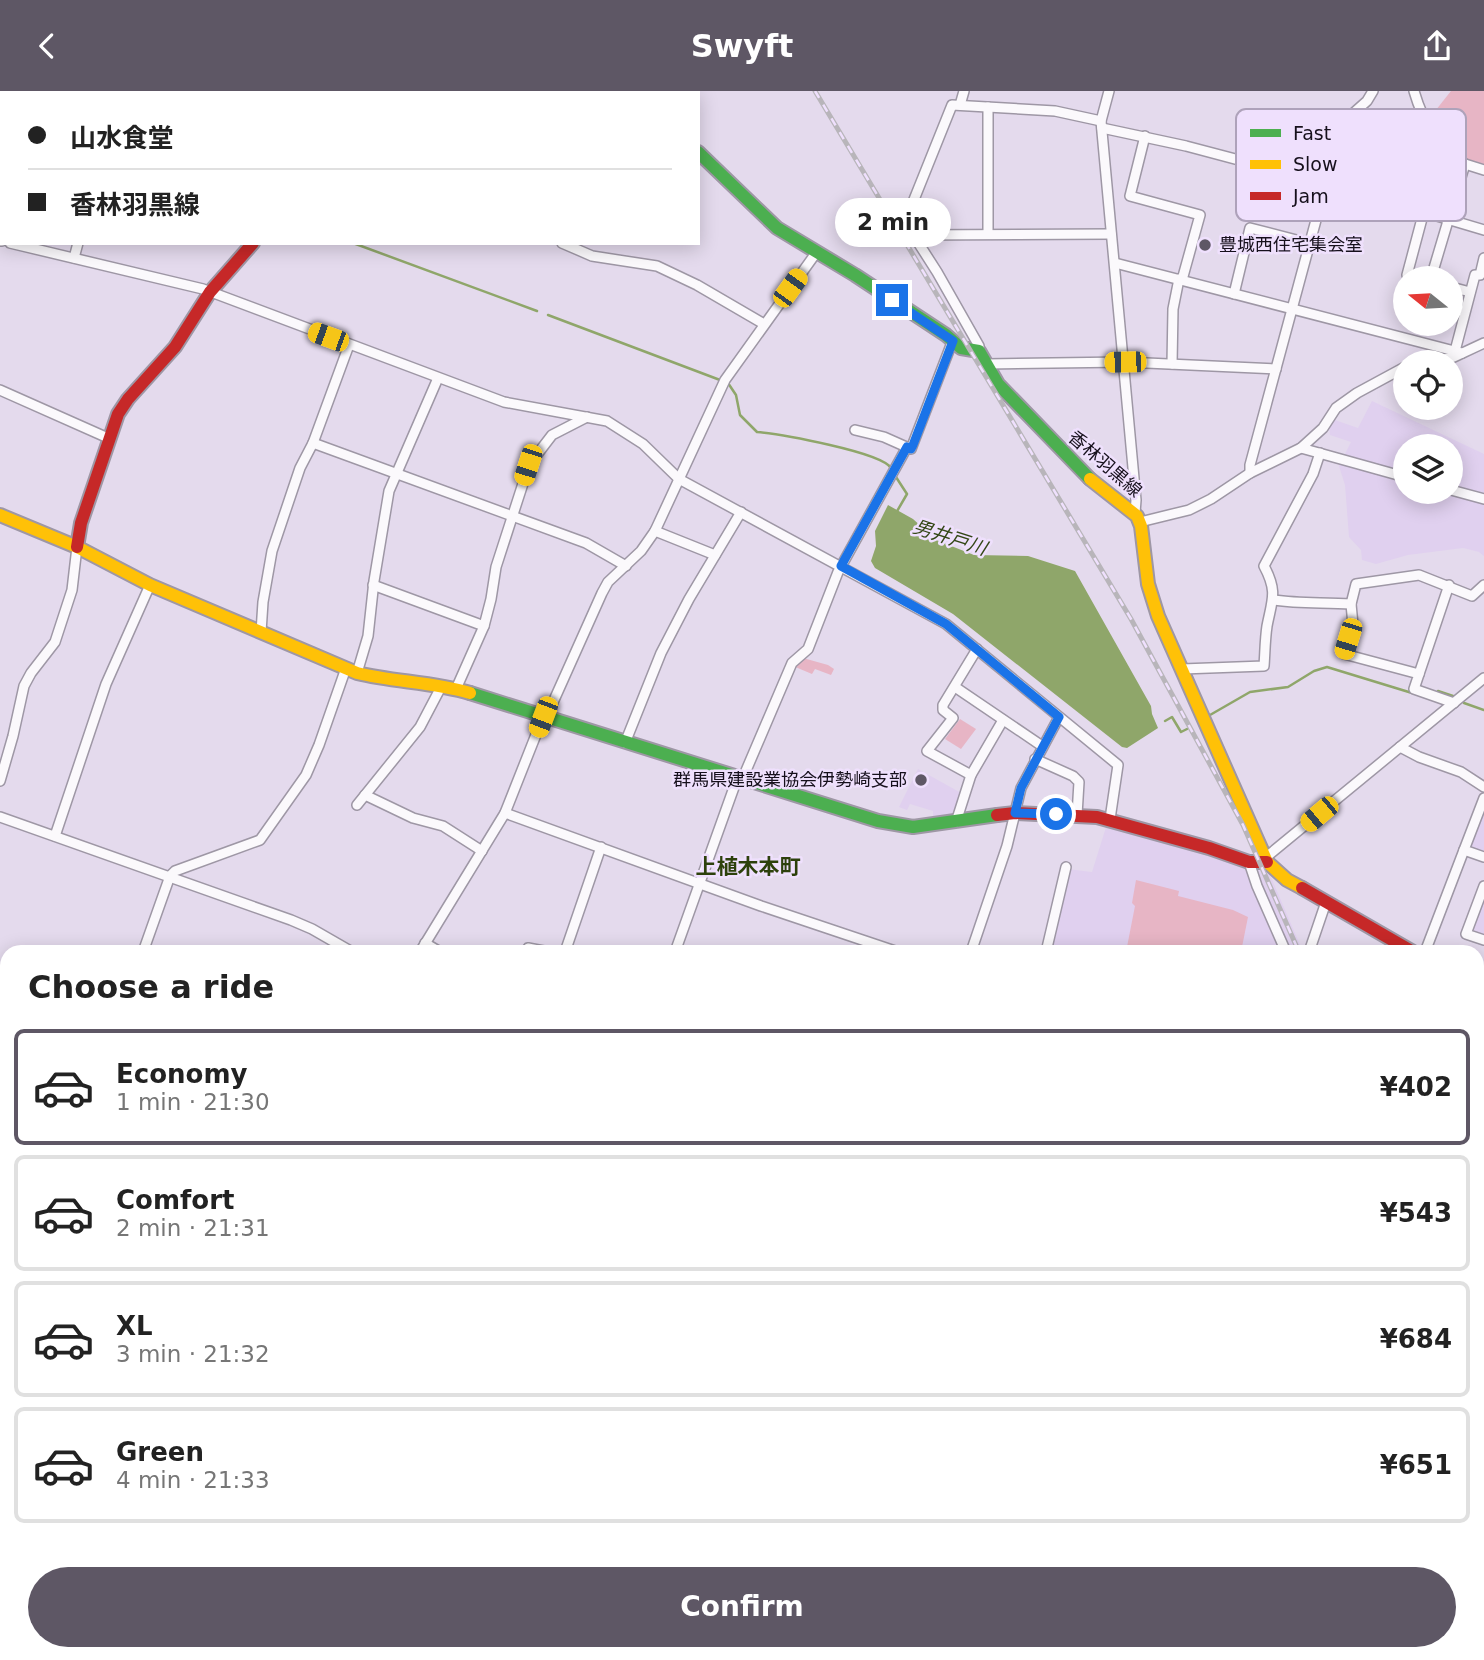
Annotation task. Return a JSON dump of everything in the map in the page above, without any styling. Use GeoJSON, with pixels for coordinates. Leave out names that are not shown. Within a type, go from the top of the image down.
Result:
{"type":"FeatureCollection","features":[{"type":"Feature","properties":{"kind":"main road"},"geometry":{"type":"LineString","coordinates":[[700,154],[777,227],[855,275],[964,349],[979,351]]}},
{"type":"Feature","properties":{"kind":"main road"},"geometry":{"type":"LineString","coordinates":[[77,547],[81,523],[108,438],[123,406],[175,347],[210,292],[251,245]]}},
{"type":"Feature","properties":{"kind":"main road","name":"香林羽黒線"},"geometry":{"type":"LineString","coordinates":[[979,351],[998,384],[1076,466],[1137,517],[1154,605],[1266,860],[1281,877],[1401,945]]}},
{"type":"Feature","properties":{"kind":"main road"},"geometry":{"type":"LineString","coordinates":[[0,515],[77,547],[150,585],[352,671],[385,680],[456,689],[878,821],[913,827],[1015,813],[1077,815],[1110,819],[1249,862],[1266,860]]}},
{"type":"Feature","properties":{"kind":"street"},"geometry":{"type":"LineString","coordinates":[[960,105],[964,91]]}},
{"type":"Feature","properties":{"kind":"street"},"geometry":{"type":"LineString","coordinates":[[1109,91],[1102,124],[1137,517],[1189,510],[1211,499],[1250,473],[1301,448],[1323,428],[1336,408],[1393,374]]}},
{"type":"Feature","properties":{"kind":"street"},"geometry":{"type":"LineString","coordinates":[[1358,109],[1374,91]]}},
{"type":"Feature","properties":{"kind":"street"},"geometry":{"type":"LineString","coordinates":[[1414,91],[1420,109]]}},
{"type":"Feature","properties":{"kind":"street"},"geometry":{"type":"LineString","coordinates":[[979,351],[937,272],[905,222],[952,105],[1055,111],[1236,160]]}},
{"type":"Feature","properties":{"kind":"street"},"geometry":{"type":"LineString","coordinates":[[988,107],[988,234]]}},
{"type":"Feature","properties":{"kind":"street"},"geometry":{"type":"LineString","coordinates":[[1145,136],[1130,195],[1199,215],[1172,309],[1172,364]]}},
{"type":"Feature","properties":{"kind":"street"},"geometry":{"type":"LineString","coordinates":[[1466,164],[1484,170]]}},
{"type":"Feature","properties":{"kind":"street"},"geometry":{"type":"LineString","coordinates":[[1250,473],[1315,221]]}},
{"type":"Feature","properties":{"kind":"street"},"geometry":{"type":"LineString","coordinates":[[1409,266],[1421,221]]}},
{"type":"Feature","properties":{"kind":"street"},"geometry":{"type":"LineString","coordinates":[[1434,266],[1447,221]]}},
{"type":"Feature","properties":{"kind":"street"},"geometry":{"type":"LineString","coordinates":[[1457,221],[1484,230]]}},
{"type":"Feature","properties":{"kind":"street"},"geometry":{"type":"LineString","coordinates":[[1234,294],[1250,228],[1308,243]]}},
{"type":"Feature","properties":{"kind":"street"},"geometry":{"type":"LineString","coordinates":[[913,236],[1111,234]]}},
{"type":"Feature","properties":{"kind":"street"},"geometry":{"type":"LineString","coordinates":[[19,245],[210,292],[504,402],[607,421],[643,444],[680,479],[946,624],[1118,765],[1110,819]]}},
{"type":"Feature","properties":{"kind":"street"},"geometry":{"type":"LineString","coordinates":[[74,258],[77,245]]}},
{"type":"Feature","properties":{"kind":"street"},"geometry":{"type":"LineString","coordinates":[[567,245],[592,255],[657,266],[697,285],[764,324]]}},
{"type":"Feature","properties":{"kind":"street"},"geometry":{"type":"LineString","coordinates":[[425,945],[505,813],[545,717],[608,582],[642,551],[655,531],[725,380],[816,253]]}},
{"type":"Feature","properties":{"kind":"street"},"geometry":{"type":"LineString","coordinates":[[1458,350],[1470,292],[1475,275],[1480,275],[1484,258]]}},
{"type":"Feature","properties":{"kind":"street"},"geometry":{"type":"LineString","coordinates":[[1115,263],[1450,350]]}},
{"type":"Feature","properties":{"kind":"street"},"geometry":{"type":"LineString","coordinates":[[1463,290],[1470,292]]}},
{"type":"Feature","properties":{"kind":"street"},"geometry":{"type":"LineString","coordinates":[[855,430],[884,437],[911,449],[953,341]]}},
{"type":"Feature","properties":{"kind":"street"},"geometry":{"type":"LineString","coordinates":[[1463,350],[1484,343]]}},
{"type":"Feature","properties":{"kind":"street"},"geometry":{"type":"LineString","coordinates":[[261,632],[272,551],[300,468],[313,443],[349,345]]}},
{"type":"Feature","properties":{"kind":"street"},"geometry":{"type":"LineString","coordinates":[[987,364],[1125,362],[1276,369]]}},
{"type":"Feature","properties":{"kind":"street"},"geometry":{"type":"LineString","coordinates":[[145,945],[170,876],[175,871],[260,840],[306,775],[368,636],[373,585],[389,491],[438,378]]}},
{"type":"Feature","properties":{"kind":"street"},"geometry":{"type":"LineString","coordinates":[[0,390],[108,438]]}},
{"type":"Feature","properties":{"kind":"street"},"geometry":{"type":"LineString","coordinates":[[456,689],[484,626],[496,567],[528,465],[552,435],[589,417]]}},
{"type":"Feature","properties":{"kind":"street"},"geometry":{"type":"LineString","coordinates":[[313,443],[586,543],[626,566]]}},
{"type":"Feature","properties":{"kind":"street"},"geometry":{"type":"LineString","coordinates":[[678,945],[739,779],[792,663],[808,649],[841,566],[907,447]]}},
{"type":"Feature","properties":{"kind":"street"},"geometry":{"type":"LineString","coordinates":[[1301,448],[1393,474]]}},
{"type":"Feature","properties":{"kind":"street"},"geometry":{"type":"LineString","coordinates":[[1182,669],[1264,666],[1267,627],[1274,600],[1273,583],[1264,566],[1313,474],[1320,453]]}},
{"type":"Feature","properties":{"kind":"street"},"geometry":{"type":"LineString","coordinates":[[1463,493],[1484,499]]}},
{"type":"Feature","properties":{"kind":"street"},"geometry":{"type":"LineString","coordinates":[[625,743],[661,653],[689,599],[741,512]]}},
{"type":"Feature","properties":{"kind":"street"},"geometry":{"type":"LineString","coordinates":[[655,531],[715,555]]}},
{"type":"Feature","properties":{"kind":"street"},"geometry":{"type":"LineString","coordinates":[[0,781],[24,686],[55,642],[72,590],[77,547]]}},
{"type":"Feature","properties":{"kind":"street"},"geometry":{"type":"LineString","coordinates":[[1419,674],[1344,654],[1353,625],[1352,604],[1356,584],[1419,575],[1472,596],[1484,585]]}},
{"type":"Feature","properties":{"kind":"street"},"geometry":{"type":"LineString","coordinates":[[55,836],[106,684],[150,585]]}},
{"type":"Feature","properties":{"kind":"street"},"geometry":{"type":"LineString","coordinates":[[373,585],[484,626]]}},
{"type":"Feature","properties":{"kind":"street"},"geometry":{"type":"LineString","coordinates":[[1449,585],[1414,689],[1454,703]]}},
{"type":"Feature","properties":{"kind":"street"},"geometry":{"type":"LineString","coordinates":[[1274,600],[1298,604],[1310,601],[1352,604]]}},
{"type":"Feature","properties":{"kind":"street"},"geometry":{"type":"LineString","coordinates":[[971,775],[927,751],[953,719],[943,710],[943,705],[977,649]]}},
{"type":"Feature","properties":{"kind":"street"},"geometry":{"type":"LineString","coordinates":[[1266,860],[1484,678]]}},
{"type":"Feature","properties":{"kind":"street"},"geometry":{"type":"LineString","coordinates":[[357,805],[420,726],[440,687]]}},
{"type":"Feature","properties":{"kind":"street"},"geometry":{"type":"LineString","coordinates":[[955,687],[1042,746]]}},
{"type":"Feature","properties":{"kind":"street"},"geometry":{"type":"LineString","coordinates":[[973,945],[1007,846],[1021,788],[1059,717]]}},
{"type":"Feature","properties":{"kind":"street"},"geometry":{"type":"LineString","coordinates":[[956,822],[971,775],[1003,720]]}},
{"type":"Feature","properties":{"kind":"street"},"geometry":{"type":"LineString","coordinates":[[1401,747],[1419,757],[1461,772],[1484,787]]}},
{"type":"Feature","properties":{"kind":"street"},"geometry":{"type":"LineString","coordinates":[[1035,759],[1073,776],[1079,782],[1077,815]]}},
{"type":"Feature","properties":{"kind":"street"},"geometry":{"type":"LineString","coordinates":[[365,795],[413,818],[443,826],[482,851]]}},
{"type":"Feature","properties":{"kind":"street"},"geometry":{"type":"LineString","coordinates":[[1428,945],[1484,798]]}},
{"type":"Feature","properties":{"kind":"street"},"geometry":{"type":"LineString","coordinates":[[505,813],[868,945]]}},
{"type":"Feature","properties":{"kind":"street"},"geometry":{"type":"LineString","coordinates":[[0,817],[312,929],[340,945]]}},
{"type":"Feature","properties":{"kind":"street"},"geometry":{"type":"LineString","coordinates":[[567,945],[601,847]]}},
{"type":"Feature","properties":{"kind":"street"},"geometry":{"type":"LineString","coordinates":[[1464,850],[1484,857]]}},
{"type":"Feature","properties":{"kind":"street"},"geometry":{"type":"LineString","coordinates":[[1249,862],[1283,945]]}},
{"type":"Feature","properties":{"kind":"street"},"geometry":{"type":"LineString","coordinates":[[1048,945],[1066,867]]}},
{"type":"Feature","properties":{"kind":"street"},"geometry":{"type":"LineString","coordinates":[[1484,886],[1466,934],[1484,940]]}},
{"type":"Feature","properties":{"kind":"street"},"geometry":{"type":"LineString","coordinates":[[1312,945],[1326,902]]}},
{"type":"Feature","properties":{"kind":"shaded area"},"geometry":{"type":"Polygon","coordinates":[[[1451,91],[1484,91],[1484,167],[1466,159],[1466,109],[1437,109],[1451,91]]]}},
{"type":"Feature","properties":{"kind":"shaded area"},"geometry":{"type":"Polygon","coordinates":[[[1372,401],[1393,411],[1393,420],[1412,420],[1442,434],[1393,434],[1393,504],[1463,504],[1463,496],[1484,501],[1484,556],[1463,548],[1408,555],[1376,564],[1362,560],[1361,550],[1349,537],[1345,485],[1339,466],[1351,442],[1330,435],[1329,424],[1332,419],[1358,428],[1372,401]]]}},
{"type":"Feature","properties":{"kind":"shaded area"},"geometry":{"type":"Polygon","coordinates":[[[1463,444],[1484,454],[1484,493],[1463,488],[1463,444]]]}},
{"type":"Feature","properties":{"kind":"shaded area"},"geometry":{"type":"Polygon","coordinates":[[[888,505],[913,519],[936,540],[974,555],[1028,556],[1075,571],[1151,706],[1158,728],[1127,748],[1122,747],[953,614],[875,568],[871,561],[876,546],[875,531],[888,505]]]}},
{"type":"Feature","properties":{"kind":"shaded area"},"geometry":{"type":"Polygon","coordinates":[[[803,658],[834,669],[831,675],[815,669],[812,674],[793,666],[803,658]]]}},
{"type":"Feature","properties":{"kind":"shaded area"},"geometry":{"type":"Polygon","coordinates":[[[960,719],[976,729],[961,749],[945,739],[960,719]]]}},
{"type":"Feature","properties":{"kind":"shaded area"},"geometry":{"type":"Polygon","coordinates":[[[918,769],[963,794],[956,817],[931,820],[933,811],[910,804],[907,810],[899,807],[918,769]]]}},
{"type":"Feature","properties":{"kind":"shaded area"},"geometry":{"type":"Polygon","coordinates":[[[1484,807],[1484,852],[1471,848],[1470,845],[1484,807]]]}},
{"type":"Feature","properties":{"kind":"shaded area"},"geometry":{"type":"Polygon","coordinates":[[[1107,824],[1244,867],[1280,945],[1050,945],[1068,869],[1092,872],[1107,824]]]}},
{"type":"Feature","properties":{"kind":"shaded area"},"geometry":{"type":"Polygon","coordinates":[[[1254,868],[1268,870],[1300,945],[1287,945],[1254,868]]]}},
{"type":"Feature","properties":{"kind":"shaded area"},"geometry":{"type":"Polygon","coordinates":[[[1136,880],[1179,891],[1178,896],[1233,910],[1248,917],[1242,945],[1127,945],[1135,906],[1132,903],[1136,880]]]}},
{"type":"Feature","properties":{"kind":"shaded area"},"geometry":{"type":"Polygon","coordinates":[[[1484,896],[1484,937],[1471,930],[1484,896]]]}},
{"type":"Feature","properties":{"kind":"waterway","name":"男井戸川"},"geometry":{"type":"LineString","coordinates":[[358,245],[537,311]]}},
{"type":"Feature","properties":{"kind":"waterway","name":"男井戸川"},"geometry":{"type":"LineString","coordinates":[[548,315],[720,380]]}},
{"type":"Feature","properties":{"kind":"waterway","name":"男井戸川"},"geometry":{"type":"LineString","coordinates":[[728,383],[736,395],[740,415],[757,432],[850,450],[883,462],[891,468]]}},
{"type":"Feature","properties":{"kind":"waterway","name":"男井戸川"},"geometry":{"type":"LineString","coordinates":[[894,474],[907,494],[896,513]]}},
{"type":"Feature","properties":{"kind":"waterway","name":"男井戸川"},"geometry":{"type":"LineString","coordinates":[[1210,715],[1250,692],[1288,687],[1314,671],[1327,667],[1412,693]]}},
{"type":"Feature","properties":{"kind":"waterway","name":"男井戸川"},"geometry":{"type":"LineString","coordinates":[[1438,691],[1453,696]]}},
{"type":"Feature","properties":{"kind":"waterway","name":"男井戸川"},"geometry":{"type":"LineString","coordinates":[[1464,703],[1484,710]]}},
{"type":"Feature","properties":{"kind":"waterway","name":"男井戸川"},"geometry":{"type":"LineString","coordinates":[[1165,721],[1172,717],[1181,732],[1187,729]]}},
{"type":"Feature","properties":{"kind":"railway"},"geometry":{"type":"LineString","coordinates":[[815,91],[1131,619],[1243,825],[1296,945]]}},
{"type":"Feature","properties":{"kind":"traffic: fast"},"geometry":{"type":"LineString","coordinates":[[700,154],[777,228],[855,275],[946,335],[961,348],[979,351],[998,384],[1090,479]]}},
{"type":"Feature","properties":{"kind":"traffic: fast"},"geometry":{"type":"LineString","coordinates":[[470,693],[878,821],[913,827],[997,815]]}},
{"type":"Feature","properties":{"kind":"traffic: slow"},"geometry":{"type":"LineString","coordinates":[[1090,479],[1137,516],[1141,526],[1148,584],[1158,616],[1267,862],[1287,880],[1302,888]]}},
{"type":"Feature","properties":{"kind":"traffic: slow"},"geometry":{"type":"LineString","coordinates":[[0,515],[77,547],[150,585],[357,673],[470,693]]}},
{"type":"Feature","properties":{"kind":"traffic: jam"},"geometry":{"type":"LineString","coordinates":[[77,547],[81,523],[118,414],[128,399],[175,347],[210,292],[251,245]]}},
{"type":"Feature","properties":{"kind":"traffic: jam"},"geometry":{"type":"LineString","coordinates":[[997,815],[1015,813],[1097,817],[1249,862],[1267,862]]}},
{"type":"Feature","properties":{"kind":"traffic: jam"},"geometry":{"type":"LineString","coordinates":[[1302,888],[1401,945]]}},
{"type":"Feature","properties":{"kind":"place","name":"豊城西住宅集会室"},"geometry":{"type":"Point","coordinates":[1205,245]}},
{"type":"Feature","properties":{"kind":"place","name":"群馬県建設業協会伊勢崎支部"},"geometry":{"type":"Point","coordinates":[921,780]}},
{"type":"Feature","properties":{"kind":"district","name":"上植木本町"},"geometry":{"type":"Point","coordinates":[748,867]}},
{"type":"Feature","properties":{"kind":"route"},"geometry":{"type":"LineString","coordinates":[[892,300],[953,341],[913,445],[911,449],[907,447],[841,566],[946,624],[1059,717],[1021,788],[1015,813],[1056,814]]}}]}
